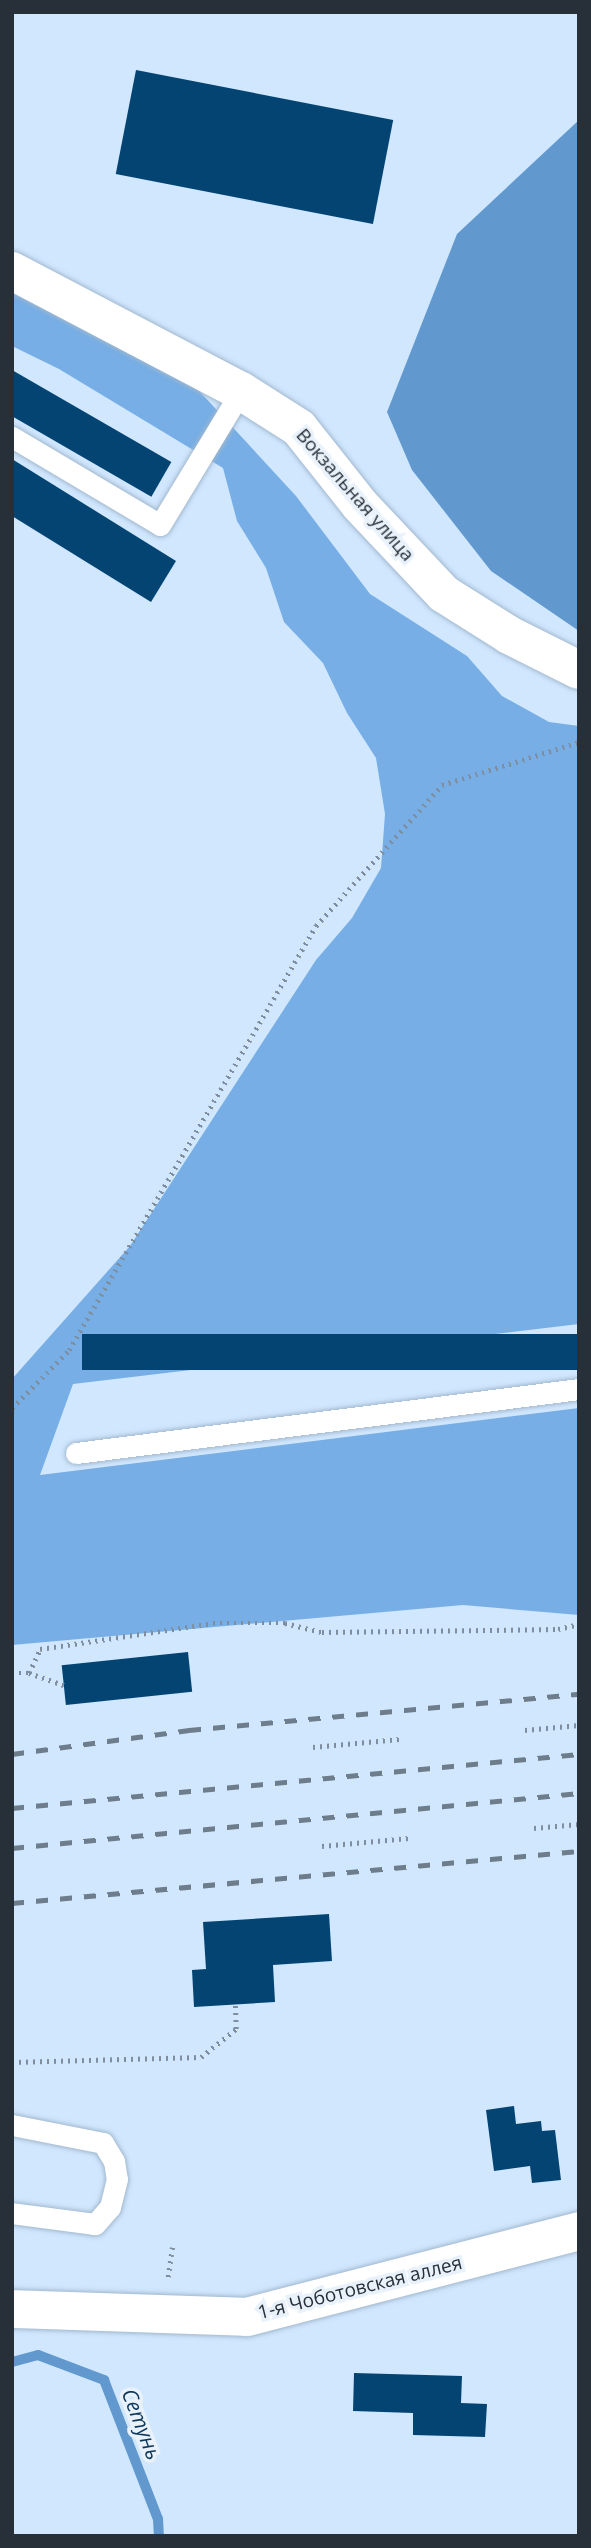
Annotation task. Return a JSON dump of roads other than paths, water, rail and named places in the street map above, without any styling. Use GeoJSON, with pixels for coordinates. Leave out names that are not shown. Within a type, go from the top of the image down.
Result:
{"type":"FeatureCollection","features":[{"type":"Feature","properties":{"kind":"street","name":"Вокзальная улица"},"geometry":{"type":"LineString","coordinates":[[12,271],[241,391],[299,428],[360,505],[444,594],[509,635],[579,670]]}},
{"type":"Feature","properties":{"kind":"street","name":"1-я Чоботовская аллея"},"geometry":{"type":"LineString","coordinates":[[12,2309],[247,2317],[579,2231]]}},
{"type":"Feature","properties":{"kind":"lane"},"geometry":{"type":"LineString","coordinates":[[12,437],[160,525],[241,391]]}},
{"type":"Feature","properties":{"kind":"lane"},"geometry":{"type":"LineString","coordinates":[[76,1453],[579,1389]]}},
{"type":"Feature","properties":{"kind":"lane"},"geometry":{"type":"LineString","coordinates":[[12,2125],[103,2143],[114,2161],[117,2179],[110,2207],[94,2224],[12,2213]]}},
{"type":"Feature","properties":{"kind":"waterway","name":"Сетунь"},"geometry":{"type":"LineString","coordinates":[[12,2362],[38,2355],[104,2380],[158,2519],[159,2536]]}},
{"type":"Feature","properties":{"kind":"railway"},"geometry":{"type":"LineString","coordinates":[[12,1754],[189,1730],[579,1694]]}},
{"type":"Feature","properties":{"kind":"railway"},"geometry":{"type":"LineString","coordinates":[[12,1808],[579,1754]]}},
{"type":"Feature","properties":{"kind":"railway"},"geometry":{"type":"LineString","coordinates":[[12,1848],[579,1793]]}},
{"type":"Feature","properties":{"kind":"railway"},"geometry":{"type":"LineString","coordinates":[[12,1903],[579,1851]]}}]}
